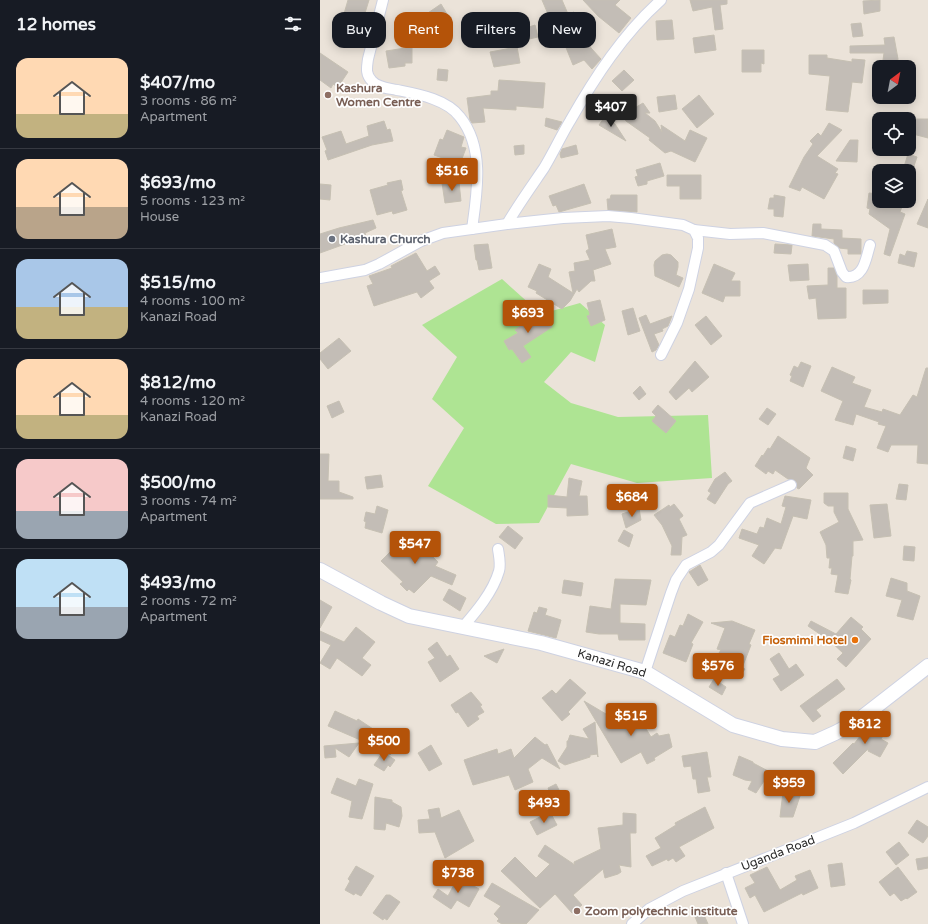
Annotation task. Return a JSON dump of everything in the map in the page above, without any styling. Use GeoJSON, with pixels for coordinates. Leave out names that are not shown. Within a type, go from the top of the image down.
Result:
{"type":"FeatureCollection","features":[{"type":"Feature","properties":{"kind":"main road","name":"Kanazi Road"},"geometry":{"type":"LineString","coordinates":[[320,570],[381,603],[410,616],[462,628],[541,643],[646,672],[733,725],[782,739],[815,742],[835,733],[856,722],[928,666]]}},
{"type":"Feature","properties":{"kind":"street"},"geometry":{"type":"LineString","coordinates":[[383,0],[368,58],[366,68],[367,75],[372,82],[380,87],[435,100],[447,106],[460,116],[470,133],[478,179],[472,229]]}},
{"type":"Feature","properties":{"kind":"street"},"geometry":{"type":"LineString","coordinates":[[507,224],[521,200],[544,168],[570,120],[613,52],[644,15],[661,0]]}},
{"type":"Feature","properties":{"kind":"street"},"geometry":{"type":"LineString","coordinates":[[320,278],[365,270],[421,241],[444,233],[563,218],[608,216],[631,218],[683,225],[694,230],[730,234],[763,233],[825,245],[834,250],[842,272],[846,277],[852,278],[858,276],[862,270],[870,246]]}},
{"type":"Feature","properties":{"kind":"street"},"geometry":{"type":"LineString","coordinates":[[661,355],[677,324],[689,289],[698,248],[698,238],[694,230]]}},
{"type":"Feature","properties":{"kind":"street"},"geometry":{"type":"LineString","coordinates":[[646,672],[664,612],[676,580],[686,565],[712,552],[719,545],[750,503],[791,484]]}},
{"type":"Feature","properties":{"kind":"street"},"geometry":{"type":"LineString","coordinates":[[462,628],[474,615],[494,581],[499,570],[498,549]]}},
{"type":"Feature","properties":{"kind":"street","name":"Uganda Road"},"geometry":{"type":"LineString","coordinates":[[632,924],[649,909],[683,891],[854,823],[928,787]]}},
{"type":"Feature","properties":{"kind":"street"},"geometry":{"type":"LineString","coordinates":[[726,874],[743,924]]}},
{"type":"Feature","properties":{"kind":"green space"},"geometry":{"type":"Polygon","coordinates":[[[502,279],[541,314],[580,303],[605,325],[595,362],[571,352],[544,382],[571,403],[618,417],[708,415],[712,478],[637,483],[571,464],[539,523],[496,524],[428,486],[464,428],[432,399],[457,357],[422,325],[502,279]]]}},
{"type":"Feature","properties":{"kind":"building"},"geometry":{"type":"Polygon","coordinates":[[[348,0],[369,0],[365,12],[344,12],[348,0]]]}},
{"type":"Feature","properties":{"kind":"building"},"geometry":{"type":"Polygon","coordinates":[[[542,0],[562,0],[567,12],[547,12],[542,0]]]}},
{"type":"Feature","properties":{"kind":"building"},"geometry":{"type":"Polygon","coordinates":[[[583,0],[620,0],[615,5],[631,18],[619,33],[594,12],[583,0]]]}},
{"type":"Feature","properties":{"kind":"building"},"geometry":{"type":"Polygon","coordinates":[[[690,0],[727,0],[727,4],[720,5],[723,29],[715,30],[712,7],[693,11],[690,0]]]}},
{"type":"Feature","properties":{"kind":"building"},"geometry":{"type":"Polygon","coordinates":[[[880,0],[880,11],[864,14],[863,1],[880,0]]]}},
{"type":"Feature","properties":{"kind":"building"},"geometry":{"type":"Polygon","coordinates":[[[441,4],[446,12],[429,12],[441,4]]]}},
{"type":"Feature","properties":{"kind":"building"},"geometry":{"type":"Polygon","coordinates":[[[672,20],[674,39],[657,40],[656,21],[672,20]]]}},
{"type":"Feature","properties":{"kind":"building"},"geometry":{"type":"Polygon","coordinates":[[[861,23],[863,36],[853,37],[851,24],[861,23]]]}},
{"type":"Feature","properties":{"kind":"building"},"geometry":{"type":"Polygon","coordinates":[[[535,25],[538,37],[530,39],[530,27],[535,25]]]}},
{"type":"Feature","properties":{"kind":"building"},"geometry":{"type":"Polygon","coordinates":[[[714,35],[716,50],[695,53],[693,38],[714,35]]]}},
{"type":"Feature","properties":{"kind":"building"},"geometry":{"type":"Polygon","coordinates":[[[894,37],[898,60],[883,60],[884,53],[850,53],[850,46],[885,45],[884,38],[894,37]]]}},
{"type":"Feature","properties":{"kind":"building"},"geometry":{"type":"Polygon","coordinates":[[[412,48],[412,63],[405,63],[405,66],[389,68],[386,51],[412,48]]]}},
{"type":"Feature","properties":{"kind":"building"},"geometry":{"type":"Polygon","coordinates":[[[517,48],[520,63],[494,67],[490,52],[517,48]]]}},
{"type":"Feature","properties":{"kind":"building"},"geometry":{"type":"Polygon","coordinates":[[[566,48],[591,48],[601,59],[592,69],[584,60],[573,65],[566,48]]]}},
{"type":"Feature","properties":{"kind":"building"},"geometry":{"type":"Polygon","coordinates":[[[742,50],[764,50],[764,64],[761,63],[761,72],[742,72],[742,50]]]}},
{"type":"Feature","properties":{"kind":"building"},"geometry":{"type":"Polygon","coordinates":[[[320,53],[348,72],[338,87],[333,84],[331,88],[320,80],[320,53]]]}},
{"type":"Feature","properties":{"kind":"building"},"geometry":{"type":"Polygon","coordinates":[[[809,55],[827,55],[827,58],[852,62],[852,59],[865,60],[862,83],[852,82],[848,112],[826,110],[830,76],[809,74],[809,55]]]}},
{"type":"Feature","properties":{"kind":"building"},"geometry":{"type":"Polygon","coordinates":[[[438,69],[448,70],[447,81],[437,80],[438,69]]]}},
{"type":"Feature","properties":{"kind":"building"},"geometry":{"type":"Polygon","coordinates":[[[624,70],[634,80],[622,91],[612,81],[624,70]]]}},
{"type":"Feature","properties":{"kind":"building"},"geometry":{"type":"Polygon","coordinates":[[[499,80],[545,83],[543,108],[516,106],[516,110],[483,108],[485,122],[472,123],[470,120],[467,98],[491,95],[491,91],[498,91],[499,80]]]}},
{"type":"Feature","properties":{"kind":"building"},"geometry":{"type":"Polygon","coordinates":[[[597,95],[602,103],[593,115],[586,110],[597,95]]]}},
{"type":"Feature","properties":{"kind":"building"},"geometry":{"type":"Polygon","coordinates":[[[675,95],[677,109],[659,112],[657,97],[675,95]]]}},
{"type":"Feature","properties":{"kind":"building"},"geometry":{"type":"Polygon","coordinates":[[[699,95],[714,114],[697,128],[682,109],[699,95]]]}},
{"type":"Feature","properties":{"kind":"building"},"geometry":{"type":"Polygon","coordinates":[[[643,103],[650,113],[645,113],[655,121],[662,132],[661,125],[685,141],[690,130],[707,138],[695,162],[671,151],[665,153],[649,140],[650,138],[626,121],[620,111],[630,104],[633,109],[643,103]]]}},
{"type":"Feature","properties":{"kind":"building"},"geometry":{"type":"Polygon","coordinates":[[[546,118],[562,122],[557,130],[545,126],[546,118]]]}},
{"type":"Feature","properties":{"kind":"building"},"geometry":{"type":"Polygon","coordinates":[[[604,118],[615,124],[626,141],[599,125],[604,118]]]}},
{"type":"Feature","properties":{"kind":"building"},"geometry":{"type":"Polygon","coordinates":[[[916,119],[928,119],[928,138],[916,135],[916,119]]]}},
{"type":"Feature","properties":{"kind":"building"},"geometry":{"type":"Polygon","coordinates":[[[384,121],[387,130],[390,129],[393,141],[372,145],[328,160],[325,151],[327,150],[322,137],[341,131],[346,144],[369,136],[367,126],[384,121]]]}},
{"type":"Feature","properties":{"kind":"building"},"geometry":{"type":"Polygon","coordinates":[[[829,123],[842,130],[817,156],[838,169],[835,173],[838,174],[824,199],[802,187],[800,191],[789,187],[804,157],[813,144],[810,141],[818,133],[821,136],[829,123]]]}},
{"type":"Feature","properties":{"kind":"building"},"geometry":{"type":"Polygon","coordinates":[[[447,130],[464,137],[461,147],[466,148],[460,164],[434,155],[440,139],[443,140],[447,130]]]}},
{"type":"Feature","properties":{"kind":"building"},"geometry":{"type":"Polygon","coordinates":[[[850,140],[858,140],[857,162],[836,161],[850,140]]]}},
{"type":"Feature","properties":{"kind":"building"},"geometry":{"type":"Polygon","coordinates":[[[524,145],[524,154],[515,155],[514,146],[524,145]]]}},
{"type":"Feature","properties":{"kind":"building"},"geometry":{"type":"Polygon","coordinates":[[[576,145],[578,154],[561,158],[560,154],[562,149],[576,145]]]}},
{"type":"Feature","properties":{"kind":"building"},"geometry":{"type":"Polygon","coordinates":[[[907,156],[917,157],[915,164],[905,164],[907,156]]]}},
{"type":"Feature","properties":{"kind":"building"},"geometry":{"type":"Polygon","coordinates":[[[660,163],[664,176],[647,181],[647,184],[638,186],[635,177],[638,176],[636,170],[660,163]]]}},
{"type":"Feature","properties":{"kind":"building"},"geometry":{"type":"Polygon","coordinates":[[[667,175],[701,175],[701,199],[680,199],[680,186],[667,186],[667,175]]]}},
{"type":"Feature","properties":{"kind":"building"},"geometry":{"type":"Polygon","coordinates":[[[401,180],[403,190],[401,191],[407,210],[393,214],[392,211],[377,215],[370,190],[388,185],[387,183],[401,180]]]}},
{"type":"Feature","properties":{"kind":"building"},"geometry":{"type":"Polygon","coordinates":[[[459,182],[461,201],[445,203],[442,183],[459,182]]]}},
{"type":"Feature","properties":{"kind":"building"},"geometry":{"type":"Polygon","coordinates":[[[320,184],[331,185],[330,200],[320,199],[320,184]]]}},
{"type":"Feature","properties":{"kind":"building"},"geometry":{"type":"Polygon","coordinates":[[[584,184],[591,203],[559,212],[556,205],[553,206],[549,196],[584,184]]]}},
{"type":"Feature","properties":{"kind":"building"},"geometry":{"type":"Polygon","coordinates":[[[869,193],[872,193],[872,208],[901,208],[900,212],[905,214],[890,256],[884,254],[890,229],[869,214],[870,209],[867,208],[869,193]]]}},
{"type":"Feature","properties":{"kind":"building"},"geometry":{"type":"Polygon","coordinates":[[[611,195],[637,195],[637,212],[608,210],[607,199],[610,199],[611,195]]]}},
{"type":"Feature","properties":{"kind":"building"},"geometry":{"type":"Polygon","coordinates":[[[774,195],[785,197],[783,217],[774,216],[774,209],[768,209],[770,198],[774,198],[774,195]]]}},
{"type":"Feature","properties":{"kind":"building"},"geometry":{"type":"Polygon","coordinates":[[[928,199],[928,228],[917,224],[928,199]]]}},
{"type":"Feature","properties":{"kind":"building"},"geometry":{"type":"Polygon","coordinates":[[[373,220],[376,228],[365,233],[366,237],[344,242],[345,244],[320,253],[320,234],[373,220]]]}},
{"type":"Feature","properties":{"kind":"building"},"geometry":{"type":"Polygon","coordinates":[[[813,224],[821,224],[821,229],[842,230],[842,238],[861,239],[861,254],[848,254],[848,249],[839,248],[834,243],[834,239],[812,236],[813,224]]]}},
{"type":"Feature","properties":{"kind":"building"},"geometry":{"type":"Polygon","coordinates":[[[612,229],[616,247],[605,249],[611,264],[593,270],[595,281],[591,281],[579,292],[577,289],[570,301],[562,309],[536,293],[537,291],[528,287],[539,264],[551,269],[548,277],[573,293],[569,272],[575,271],[574,263],[590,260],[586,251],[589,249],[586,235],[612,229]]]}},
{"type":"Feature","properties":{"kind":"building"},"geometry":{"type":"Polygon","coordinates":[[[488,244],[492,268],[479,270],[474,245],[488,244]]]}},
{"type":"Feature","properties":{"kind":"building"},"geometry":{"type":"Polygon","coordinates":[[[775,244],[792,245],[791,254],[774,253],[775,244]]]}},
{"type":"Feature","properties":{"kind":"building"},"geometry":{"type":"Polygon","coordinates":[[[907,251],[917,253],[914,267],[898,263],[900,254],[905,256],[907,251]]]}},
{"type":"Feature","properties":{"kind":"building"},"geometry":{"type":"Polygon","coordinates":[[[416,253],[427,271],[435,266],[440,274],[429,281],[434,288],[421,298],[417,292],[374,306],[367,286],[373,284],[369,276],[392,268],[391,266],[416,253]]]}},
{"type":"Feature","properties":{"kind":"building"},"geometry":{"type":"Polygon","coordinates":[[[662,255],[671,255],[678,262],[676,275],[683,278],[679,287],[655,276],[655,261],[662,255]]]}},
{"type":"Feature","properties":{"kind":"building"},"geometry":{"type":"Polygon","coordinates":[[[714,264],[735,273],[731,281],[740,281],[740,296],[725,296],[723,302],[702,293],[714,264]]]}},
{"type":"Feature","properties":{"kind":"building"},"geometry":{"type":"Polygon","coordinates":[[[808,264],[809,280],[790,281],[788,265],[808,264]]]}},
{"type":"Feature","properties":{"kind":"building"},"geometry":{"type":"Polygon","coordinates":[[[828,268],[834,268],[837,276],[837,288],[846,288],[846,318],[818,319],[816,298],[809,299],[807,286],[828,285],[828,268]]]}},
{"type":"Feature","properties":{"kind":"building"},"geometry":{"type":"Polygon","coordinates":[[[863,290],[888,290],[888,303],[863,304],[863,290]]]}},
{"type":"Feature","properties":{"kind":"building"},"geometry":{"type":"Polygon","coordinates":[[[600,300],[605,320],[591,326],[587,316],[590,315],[587,303],[600,300]]]}},
{"type":"Feature","properties":{"kind":"building"},"geometry":{"type":"Polygon","coordinates":[[[633,308],[640,331],[628,335],[622,311],[633,308]]]}},
{"type":"Feature","properties":{"kind":"building"},"geometry":{"type":"Polygon","coordinates":[[[540,309],[552,327],[523,346],[531,357],[522,363],[512,349],[509,350],[504,341],[518,333],[515,330],[526,322],[525,319],[540,309]]]}},
{"type":"Feature","properties":{"kind":"building"},"geometry":{"type":"Polygon","coordinates":[[[646,315],[650,324],[672,316],[668,326],[662,329],[663,331],[654,334],[659,345],[656,350],[652,352],[639,318],[646,315]]]}},
{"type":"Feature","properties":{"kind":"building"},"geometry":{"type":"Polygon","coordinates":[[[706,316],[722,336],[711,345],[695,325],[706,316]]]}},
{"type":"Feature","properties":{"kind":"building"},"geometry":{"type":"Polygon","coordinates":[[[339,338],[351,351],[328,369],[320,359],[320,353],[339,338]]]}},
{"type":"Feature","properties":{"kind":"building"},"geometry":{"type":"Polygon","coordinates":[[[695,361],[709,377],[692,392],[689,388],[676,400],[669,392],[695,361]]]}},
{"type":"Feature","properties":{"kind":"building"},"geometry":{"type":"Polygon","coordinates":[[[801,362],[811,366],[803,387],[790,381],[792,376],[790,375],[794,366],[798,368],[801,362]]]}},
{"type":"Feature","properties":{"kind":"building"},"geometry":{"type":"Polygon","coordinates":[[[832,367],[855,377],[852,383],[871,390],[864,407],[882,412],[883,409],[900,415],[913,395],[917,397],[926,368],[928,368],[928,464],[917,463],[918,445],[891,445],[888,452],[877,448],[886,426],[878,424],[879,422],[856,414],[853,425],[835,420],[843,401],[821,391],[832,367]]]}},
{"type":"Feature","properties":{"kind":"building"},"geometry":{"type":"Polygon","coordinates":[[[640,386],[646,394],[639,400],[633,393],[640,386]]]}},
{"type":"Feature","properties":{"kind":"building"},"geometry":{"type":"Polygon","coordinates":[[[339,401],[344,412],[332,418],[327,406],[339,401]]]}},
{"type":"Feature","properties":{"kind":"building"},"geometry":{"type":"Polygon","coordinates":[[[658,405],[676,421],[666,433],[652,421],[656,416],[652,412],[658,405]]]}},
{"type":"Feature","properties":{"kind":"building"},"geometry":{"type":"Polygon","coordinates":[[[767,408],[776,414],[768,425],[759,419],[767,408]]]}},
{"type":"Feature","properties":{"kind":"building"},"geometry":{"type":"Polygon","coordinates":[[[778,436],[810,458],[806,468],[813,475],[799,489],[797,488],[797,483],[794,480],[788,479],[775,470],[773,474],[768,471],[766,474],[755,466],[768,448],[770,449],[778,436]]]}},
{"type":"Feature","properties":{"kind":"building"},"geometry":{"type":"Polygon","coordinates":[[[846,446],[856,449],[853,461],[843,458],[846,446]]]}},
{"type":"Feature","properties":{"kind":"building"},"geometry":{"type":"Polygon","coordinates":[[[320,454],[329,454],[328,481],[339,481],[339,492],[353,497],[353,499],[320,499],[320,454]]]}},
{"type":"Feature","properties":{"kind":"building"},"geometry":{"type":"Polygon","coordinates":[[[725,472],[732,481],[728,484],[715,504],[707,499],[711,493],[708,491],[715,479],[725,472]]]}},
{"type":"Feature","properties":{"kind":"building"},"geometry":{"type":"Polygon","coordinates":[[[381,475],[383,487],[367,489],[365,477],[381,475]]]}},
{"type":"Feature","properties":{"kind":"building"},"geometry":{"type":"Polygon","coordinates":[[[569,478],[582,481],[579,496],[587,496],[588,515],[567,516],[567,508],[548,507],[548,495],[567,497],[569,478]]]}},
{"type":"Feature","properties":{"kind":"building"},"geometry":{"type":"Polygon","coordinates":[[[899,484],[908,485],[906,500],[896,499],[899,484]]]}},
{"type":"Feature","properties":{"kind":"building"},"geometry":{"type":"Polygon","coordinates":[[[824,493],[848,493],[848,509],[863,540],[853,541],[851,580],[848,594],[835,592],[838,575],[831,574],[832,568],[829,568],[830,558],[827,558],[826,545],[820,532],[839,522],[834,512],[834,506],[828,506],[824,503],[824,493]]]}},
{"type":"Feature","properties":{"kind":"building"},"geometry":{"type":"Polygon","coordinates":[[[785,496],[811,500],[807,519],[793,516],[781,549],[775,548],[764,564],[752,556],[759,545],[739,538],[742,529],[757,534],[760,527],[764,528],[767,518],[781,524],[786,507],[782,506],[785,496]]]}},
{"type":"Feature","properties":{"kind":"building"},"geometry":{"type":"Polygon","coordinates":[[[674,504],[683,516],[679,519],[687,535],[682,537],[681,555],[671,555],[672,546],[662,525],[654,515],[669,505],[670,507],[674,504]]]}},
{"type":"Feature","properties":{"kind":"building"},"geometry":{"type":"Polygon","coordinates":[[[887,504],[891,536],[874,538],[870,505],[887,504]]]}},
{"type":"Feature","properties":{"kind":"building"},"geometry":{"type":"Polygon","coordinates":[[[377,506],[388,510],[382,533],[365,528],[366,522],[364,521],[366,512],[375,514],[377,506]]]}},
{"type":"Feature","properties":{"kind":"building"},"geometry":{"type":"Polygon","coordinates":[[[639,508],[641,520],[626,528],[622,514],[639,508]]]}},
{"type":"Feature","properties":{"kind":"building"},"geometry":{"type":"Polygon","coordinates":[[[508,526],[523,538],[515,549],[499,537],[508,526]]]}},
{"type":"Feature","properties":{"kind":"building"},"geometry":{"type":"Polygon","coordinates":[[[624,530],[633,535],[629,547],[618,541],[624,530]]]}},
{"type":"Feature","properties":{"kind":"building"},"geometry":{"type":"Polygon","coordinates":[[[409,533],[438,562],[435,566],[456,575],[452,585],[431,576],[414,593],[409,589],[407,591],[400,584],[403,582],[381,561],[409,533]]]}},
{"type":"Feature","properties":{"kind":"building"},"geometry":{"type":"Polygon","coordinates":[[[904,546],[915,547],[914,561],[903,560],[904,546]]]}},
{"type":"Feature","properties":{"kind":"building"},"geometry":{"type":"Polygon","coordinates":[[[700,565],[708,580],[698,586],[689,572],[700,565]]]}},
{"type":"Feature","properties":{"kind":"building"},"geometry":{"type":"Polygon","coordinates":[[[891,578],[907,583],[907,591],[920,596],[913,620],[897,616],[902,600],[886,596],[891,578]]]}},
{"type":"Feature","properties":{"kind":"building"},"geometry":{"type":"Polygon","coordinates":[[[615,579],[651,580],[646,605],[620,604],[620,623],[645,624],[645,640],[619,640],[618,634],[586,632],[590,606],[611,609],[615,579]]]}},
{"type":"Feature","properties":{"kind":"building"},"geometry":{"type":"Polygon","coordinates":[[[564,580],[583,583],[581,596],[562,593],[564,580]]]}},
{"type":"Feature","properties":{"kind":"building"},"geometry":{"type":"Polygon","coordinates":[[[449,589],[466,598],[460,611],[443,600],[449,589]]]}},
{"type":"Feature","properties":{"kind":"building"},"geometry":{"type":"Polygon","coordinates":[[[320,600],[332,607],[320,628],[320,600]]]}},
{"type":"Feature","properties":{"kind":"building"},"geometry":{"type":"Polygon","coordinates":[[[539,607],[547,609],[545,615],[561,620],[556,638],[528,631],[534,612],[537,613],[539,607]]]}},
{"type":"Feature","properties":{"kind":"building"},"geometry":{"type":"Polygon","coordinates":[[[688,614],[703,622],[691,643],[693,644],[686,662],[663,653],[670,635],[675,637],[680,625],[683,626],[688,614]]]}},
{"type":"Feature","properties":{"kind":"building","name":"Fiosmimi Hotel"},"geometry":{"type":"Polygon","coordinates":[[[851,617],[863,627],[861,629],[871,639],[846,667],[837,659],[843,653],[830,641],[808,626],[811,621],[836,634],[851,617]]]}},
{"type":"Feature","properties":{"kind":"building"},"geometry":{"type":"Polygon","coordinates":[[[732,621],[755,630],[742,668],[745,669],[740,676],[732,672],[736,665],[721,659],[723,655],[719,653],[721,650],[717,649],[725,628],[711,623],[732,621]]]}},
{"type":"Feature","properties":{"kind":"building"},"geometry":{"type":"Polygon","coordinates":[[[356,627],[375,642],[362,658],[371,665],[362,676],[337,658],[330,669],[320,663],[331,645],[320,640],[320,631],[344,642],[356,627]]]}},
{"type":"Feature","properties":{"kind":"building"},"geometry":{"type":"Polygon","coordinates":[[[437,642],[447,657],[450,655],[459,669],[440,682],[428,662],[435,658],[428,649],[437,642]]]}},
{"type":"Feature","properties":{"kind":"building"},"geometry":{"type":"Polygon","coordinates":[[[504,649],[497,663],[484,656],[504,649]]]}},
{"type":"Feature","properties":{"kind":"building"},"geometry":{"type":"Polygon","coordinates":[[[779,653],[789,669],[796,664],[804,675],[781,691],[773,679],[780,675],[770,659],[779,653]]]}},
{"type":"Feature","properties":{"kind":"building"},"geometry":{"type":"Polygon","coordinates":[[[570,679],[586,693],[568,712],[570,714],[562,721],[542,698],[552,690],[556,694],[570,679]]]}},
{"type":"Feature","properties":{"kind":"building"},"geometry":{"type":"Polygon","coordinates":[[[714,679],[726,687],[722,695],[709,687],[714,679]]]}},
{"type":"Feature","properties":{"kind":"building"},"geometry":{"type":"Polygon","coordinates":[[[837,679],[845,689],[816,710],[821,716],[813,722],[800,706],[837,679]]]}},
{"type":"Feature","properties":{"kind":"building"},"geometry":{"type":"Polygon","coordinates":[[[471,692],[482,705],[480,706],[484,712],[477,716],[479,719],[468,727],[458,712],[456,713],[451,705],[471,692]]]}},
{"type":"Feature","properties":{"kind":"building"},"geometry":{"type":"Polygon","coordinates":[[[584,701],[606,714],[605,716],[618,724],[636,712],[651,737],[657,733],[659,736],[669,734],[672,747],[647,764],[641,752],[621,763],[584,701]]]}},
{"type":"Feature","properties":{"kind":"building"},"geometry":{"type":"Polygon","coordinates":[[[335,711],[357,721],[358,719],[373,729],[365,742],[328,726],[335,711]]]}},
{"type":"Feature","properties":{"kind":"building"},"geometry":{"type":"Polygon","coordinates":[[[877,716],[890,724],[881,739],[888,743],[880,757],[868,751],[869,748],[843,774],[833,763],[853,743],[854,744],[868,726],[870,727],[877,716]]]}},
{"type":"Feature","properties":{"kind":"building"},"geometry":{"type":"Polygon","coordinates":[[[595,722],[598,757],[597,754],[590,755],[590,757],[565,765],[558,761],[567,747],[567,741],[570,735],[589,739],[583,729],[595,722]]]}},
{"type":"Feature","properties":{"kind":"building"},"geometry":{"type":"Polygon","coordinates":[[[393,732],[402,737],[390,755],[382,750],[393,732]]]}},
{"type":"Feature","properties":{"kind":"building"},"geometry":{"type":"Polygon","coordinates":[[[535,737],[545,745],[547,744],[560,769],[542,758],[528,769],[533,782],[515,790],[509,775],[473,785],[464,760],[497,749],[498,754],[511,749],[514,758],[535,737]]]}},
{"type":"Feature","properties":{"kind":"building"},"geometry":{"type":"Polygon","coordinates":[[[359,743],[349,757],[335,748],[336,757],[325,758],[324,746],[359,743]]]}},
{"type":"Feature","properties":{"kind":"building"},"geometry":{"type":"Polygon","coordinates":[[[431,745],[442,764],[429,771],[418,753],[431,745]]]}},
{"type":"Feature","properties":{"kind":"building"},"geometry":{"type":"Polygon","coordinates":[[[383,752],[395,760],[390,767],[388,765],[384,771],[374,765],[383,752]]]}},
{"type":"Feature","properties":{"kind":"building"},"geometry":{"type":"Polygon","coordinates":[[[707,752],[711,777],[707,777],[710,791],[698,793],[696,779],[693,779],[691,766],[684,767],[682,756],[707,752]]]}},
{"type":"Feature","properties":{"kind":"building"},"geometry":{"type":"Polygon","coordinates":[[[739,756],[770,772],[756,793],[748,789],[752,781],[733,775],[739,756]]]}},
{"type":"Feature","properties":{"kind":"building"},"geometry":{"type":"Polygon","coordinates":[[[337,778],[356,786],[359,779],[373,784],[362,819],[349,817],[352,801],[331,793],[337,778]]]}},
{"type":"Feature","properties":{"kind":"building"},"geometry":{"type":"Polygon","coordinates":[[[556,784],[560,792],[551,796],[548,788],[556,784]]]}},
{"type":"Feature","properties":{"kind":"building"},"geometry":{"type":"Polygon","coordinates":[[[783,792],[801,793],[793,817],[780,817],[783,792]]]}},
{"type":"Feature","properties":{"kind":"building"},"geometry":{"type":"Polygon","coordinates":[[[375,797],[392,800],[392,802],[401,807],[402,816],[399,827],[386,823],[385,830],[374,829],[375,797]]]}},
{"type":"Feature","properties":{"kind":"building"},"geometry":{"type":"Polygon","coordinates":[[[705,807],[714,828],[679,847],[685,856],[676,862],[673,858],[668,861],[667,859],[652,866],[646,856],[661,848],[655,838],[676,825],[675,823],[705,807]]]}},
{"type":"Feature","properties":{"kind":"building"},"geometry":{"type":"Polygon","coordinates":[[[439,808],[441,818],[459,810],[474,841],[445,858],[435,832],[419,833],[418,820],[430,819],[428,810],[439,808]]]}},
{"type":"Feature","properties":{"kind":"building"},"geometry":{"type":"Polygon","coordinates":[[[550,812],[557,825],[537,835],[530,822],[550,812]]]}},
{"type":"Feature","properties":{"kind":"building"},"geometry":{"type":"Polygon","coordinates":[[[623,813],[636,814],[636,833],[630,833],[631,867],[619,865],[621,872],[605,878],[603,869],[573,895],[582,905],[572,913],[555,894],[540,908],[501,871],[515,857],[536,878],[550,864],[538,856],[545,845],[575,865],[574,862],[601,849],[598,828],[623,825],[623,813]]]}},
{"type":"Feature","properties":{"kind":"building"},"geometry":{"type":"Polygon","coordinates":[[[917,820],[928,827],[928,836],[923,843],[908,833],[917,820]]]}},
{"type":"Feature","properties":{"kind":"building"},"geometry":{"type":"Polygon","coordinates":[[[899,842],[909,855],[896,865],[886,852],[899,842]]]}},
{"type":"Feature","properties":{"kind":"building"},"geometry":{"type":"Polygon","coordinates":[[[928,857],[928,868],[918,870],[916,859],[928,857]]]}},
{"type":"Feature","properties":{"kind":"building"},"geometry":{"type":"Polygon","coordinates":[[[842,863],[845,885],[831,887],[828,865],[842,863]]]}},
{"type":"Feature","properties":{"kind":"building"},"geometry":{"type":"Polygon","coordinates":[[[356,866],[374,876],[361,896],[355,893],[354,895],[345,890],[350,881],[348,879],[356,866]]]}},
{"type":"Feature","properties":{"kind":"building"},"geometry":{"type":"Polygon","coordinates":[[[767,867],[780,890],[797,880],[795,876],[810,870],[818,888],[803,895],[802,893],[764,912],[755,895],[750,898],[745,888],[755,883],[750,875],[767,867]]]}},
{"type":"Feature","properties":{"kind":"building"},"geometry":{"type":"Polygon","coordinates":[[[898,867],[917,892],[901,901],[894,893],[890,896],[879,882],[898,867]]]}},
{"type":"Feature","properties":{"kind":"building"},"geometry":{"type":"Polygon","coordinates":[[[458,877],[479,889],[469,907],[457,900],[451,909],[433,897],[438,889],[448,896],[458,877]]]}},
{"type":"Feature","properties":{"kind":"building"},"geometry":{"type":"Polygon","coordinates":[[[492,883],[539,910],[526,924],[502,924],[497,921],[499,919],[494,914],[501,906],[484,896],[492,883]]]}},
{"type":"Feature","properties":{"kind":"building"},"geometry":{"type":"Polygon","coordinates":[[[386,895],[390,895],[400,902],[387,920],[384,918],[383,920],[373,913],[386,895]]]}},
{"type":"Feature","properties":{"kind":"building"},"geometry":{"type":"Polygon","coordinates":[[[701,908],[708,924],[698,924],[693,912],[701,908]]]}},
{"type":"Feature","properties":{"kind":"place","name":"Kashura Women Centre"},"geometry":{"type":"Point","coordinates":[328,95]}},
{"type":"Feature","properties":{"kind":"place","name":"Kashura Church"},"geometry":{"type":"Point","coordinates":[332,239]}},
{"type":"Feature","properties":{"kind":"place","name":"Fiosmimi Hotel"},"geometry":{"type":"Point","coordinates":[855,640]}},
{"type":"Feature","properties":{"kind":"place","name":"Zoom polytechnic institute"},"geometry":{"type":"Point","coordinates":[577,911]}}]}
